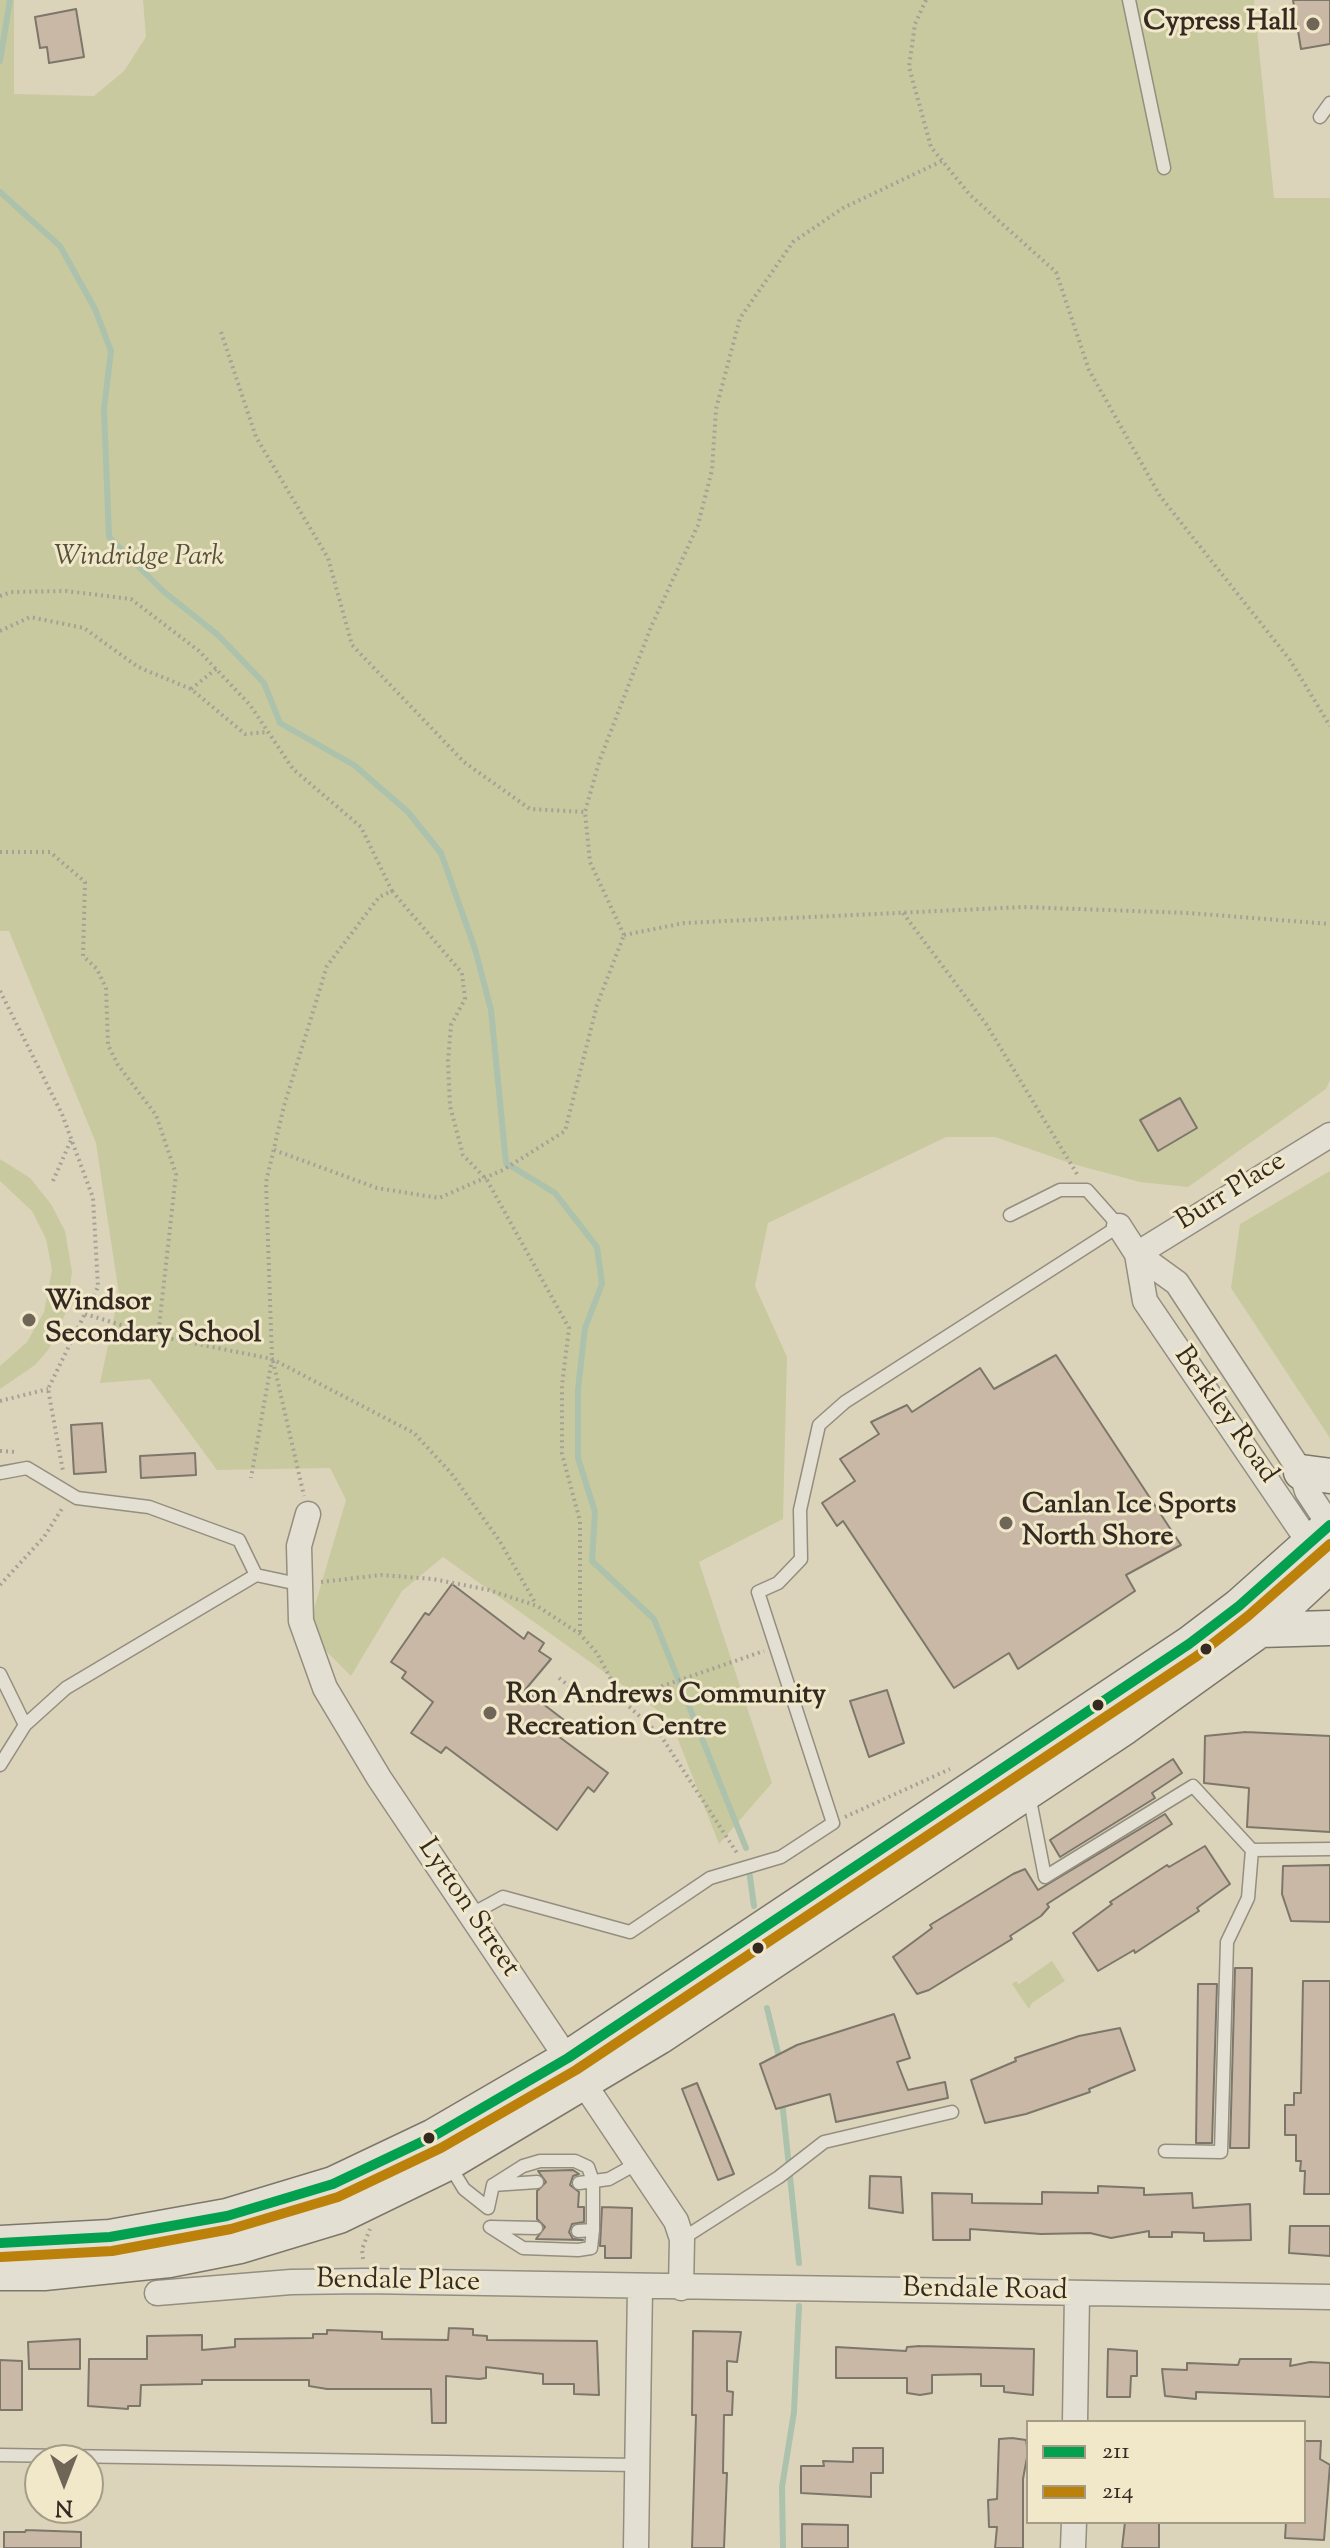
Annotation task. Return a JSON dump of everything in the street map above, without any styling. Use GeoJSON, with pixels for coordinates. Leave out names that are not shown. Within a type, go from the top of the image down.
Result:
{"type":"FeatureCollection","features":[{"type":"Feature","properties":{"kind":"main road"},"geometry":{"type":"LineString","coordinates":[[0,2243],[139,2232],[227,2216],[333,2184],[576,2071],[659,2037],[1125,1727],[1260,1630],[1327,1546]]}},
{"type":"Feature","properties":{"kind":"main road"},"geometry":{"type":"LineString","coordinates":[[0,2273],[44,2273],[169,2260],[240,2246],[339,2216],[448,2163],[1327,1546]]}},
{"type":"Feature","properties":{"kind":"main road"},"geometry":{"type":"LineString","coordinates":[[1260,1630],[1330,1628]]}},
{"type":"Feature","properties":{"kind":"street","name":"Burr Place"},"geometry":{"type":"LineString","coordinates":[[1137,1254],[1330,1135]]}},
{"type":"Feature","properties":{"kind":"street","name":"Berkley Road"},"geometry":{"type":"LineString","coordinates":[[1119,1226],[1137,1254],[1177,1283],[1316,1474],[1307,1491],[1327,1546]]}},
{"type":"Feature","properties":{"kind":"street","name":"Berkley Road"},"geometry":{"type":"LineString","coordinates":[[1137,1254],[1145,1301],[1327,1546]]}},
{"type":"Feature","properties":{"kind":"street","name":"Lytton Street"},"geometry":{"type":"LineString","coordinates":[[308,1514],[299,1546],[301,1621],[325,1688],[470,1915],[676,2221],[682,2239],[681,2288]]}},
{"type":"Feature","properties":{"kind":"street","name":"Bendale Place"},"geometry":{"type":"LineString","coordinates":[[157,2293],[291,2282],[365,2281],[640,2287]]}},
{"type":"Feature","properties":{"kind":"street","name":"Bendale Road"},"geometry":{"type":"LineString","coordinates":[[640,2287],[1330,2297]]}},
{"type":"Feature","properties":{"kind":"street"},"geometry":{"type":"LineString","coordinates":[[636,2548],[640,2287]]}},
{"type":"Feature","properties":{"kind":"street"},"geometry":{"type":"LineString","coordinates":[[1075,2420],[1077,2294]]}},
{"type":"Feature","properties":{"kind":"street"},"geometry":{"type":"LineString","coordinates":[[1073,2548],[1074,2524]]}},
{"type":"Feature","properties":{"kind":"lane"},"geometry":{"type":"LineString","coordinates":[[1129,0],[1164,168]]}},
{"type":"Feature","properties":{"kind":"lane"},"geometry":{"type":"LineString","coordinates":[[1320,117],[1330,103]]}},
{"type":"Feature","properties":{"kind":"lane"},"geometry":{"type":"LineString","coordinates":[[470,1915],[503,1897],[630,1932],[710,1878],[745,1865],[781,1857],[833,1823],[773,1648],[758,1592],[778,1583],[801,1559],[800,1510],[819,1425],[845,1402],[1119,1226],[1087,1190],[1060,1190],[1010,1215]]}},
{"type":"Feature","properties":{"kind":"lane"},"geometry":{"type":"LineString","coordinates":[[0,1473],[27,1468],[77,1498],[149,1507],[239,1540],[256,1575]]}},
{"type":"Feature","properties":{"kind":"lane"},"geometry":{"type":"LineString","coordinates":[[0,1765],[25,1725],[66,1688],[256,1575],[298,1584]]}},
{"type":"Feature","properties":{"kind":"lane"},"geometry":{"type":"LineString","coordinates":[[0,1674],[25,1725]]}},
{"type":"Feature","properties":{"kind":"lane"},"geometry":{"type":"LineString","coordinates":[[1028,1789],[1045,1877],[1193,1786],[1252,1850],[1248,1898],[1227,1942],[1221,2152],[1165,2151]]}},
{"type":"Feature","properties":{"kind":"lane"},"geometry":{"type":"LineString","coordinates":[[1252,1850],[1330,1849]]}},
{"type":"Feature","properties":{"kind":"lane"},"geometry":{"type":"LineString","coordinates":[[682,2239],[779,2177],[824,2142],[952,2112]]}},
{"type":"Feature","properties":{"kind":"lane"},"geometry":{"type":"LineString","coordinates":[[540,2161],[575,2161],[588,2167],[593,2181],[591,2248],[523,2248],[490,2227],[488,2208],[493,2185],[523,2166],[540,2161]]}},
{"type":"Feature","properties":{"kind":"lane"},"geometry":{"type":"LineString","coordinates":[[448,2163],[464,2189],[488,2208]]}},
{"type":"Feature","properties":{"kind":"lane"},"geometry":{"type":"LineString","coordinates":[[579,2183],[609,2179],[636,2164]]}},
{"type":"Feature","properties":{"kind":"lane"},"geometry":{"type":"LineString","coordinates":[[493,2185],[537,2182]]}},
{"type":"Feature","properties":{"kind":"lane"},"geometry":{"type":"LineString","coordinates":[[490,2227],[536,2228]]}},
{"type":"Feature","properties":{"kind":"lane"},"geometry":{"type":"LineString","coordinates":[[578,2231],[593,2230]]}},
{"type":"Feature","properties":{"kind":"lane"},"geometry":{"type":"LineString","coordinates":[[0,2455],[636,2465]]}},
{"type":"Feature","properties":{"kind":"path"},"geometry":{"type":"LineString","coordinates":[[926,0],[915,24],[909,67],[931,147],[970,195],[1056,272],[1089,370],[1160,496],[1290,660],[1330,726]]}},
{"type":"Feature","properties":{"kind":"path"},"geometry":{"type":"LineString","coordinates":[[274,1150],[377,1188],[439,1198],[487,1180],[565,1131],[597,1005],[624,935],[590,862],[585,812],[599,762],[651,627],[698,525],[712,470],[716,409],[740,318],[793,242],[843,208],[942,161]]}},
{"type":"Feature","properties":{"kind":"path"},"geometry":{"type":"LineString","coordinates":[[221,332],[256,437],[328,558],[352,645],[475,770],[530,809],[585,812]]}},
{"type":"Feature","properties":{"kind":"path"},"geometry":{"type":"LineString","coordinates":[[0,596],[11,592],[66,591],[131,599],[199,651],[250,705],[293,769],[361,827],[392,891],[462,973],[465,999],[451,1025],[450,1106],[463,1155],[487,1180],[569,1328],[562,1385],[562,1454],[580,1521],[580,1634]]}},
{"type":"Feature","properties":{"kind":"path"},"geometry":{"type":"LineString","coordinates":[[0,631],[30,617],[84,628],[138,667],[191,689],[245,734],[269,732]]}},
{"type":"Feature","properties":{"kind":"path"},"geometry":{"type":"LineString","coordinates":[[191,689],[216,669]]}},
{"type":"Feature","properties":{"kind":"path"},"geometry":{"type":"LineString","coordinates":[[0,852],[50,852],[85,882],[83,956],[97,969],[106,988],[108,1045],[118,1065],[156,1115],[176,1174],[158,1336]]}},
{"type":"Feature","properties":{"kind":"path"},"geometry":{"type":"LineString","coordinates":[[308,1514],[272,1359],[266,1182],[327,966],[379,897],[392,891]]}},
{"type":"Feature","properties":{"kind":"path"},"geometry":{"type":"LineString","coordinates":[[624,935],[684,923],[1023,907],[1189,913],[1330,924]]}},
{"type":"Feature","properties":{"kind":"path"},"geometry":{"type":"LineString","coordinates":[[903,913],[986,1024],[1087,1190]]}},
{"type":"Feature","properties":{"kind":"path"},"geometry":{"type":"LineString","coordinates":[[0,991],[62,1114],[93,1198],[98,1287],[48,1389],[69,1493],[44,1537],[0,1585]]}},
{"type":"Feature","properties":{"kind":"path"},"geometry":{"type":"LineString","coordinates":[[53,1181],[71,1140]]}},
{"type":"Feature","properties":{"kind":"path"},"geometry":{"type":"LineString","coordinates":[[85,1314],[158,1336],[272,1359],[414,1433],[451,1473],[499,1540],[537,1606]]}},
{"type":"Feature","properties":{"kind":"path"},"geometry":{"type":"LineString","coordinates":[[251,1478],[272,1359]]}},
{"type":"Feature","properties":{"kind":"path"},"geometry":{"type":"LineString","coordinates":[[0,1401],[48,1389]]}},
{"type":"Feature","properties":{"kind":"path"},"geometry":{"type":"LineString","coordinates":[[298,1584],[381,1575],[433,1579],[489,1590],[537,1606],[580,1634],[597,1653],[622,1700],[661,1736],[745,1865]]}},
{"type":"Feature","properties":{"kind":"path"},"geometry":{"type":"LineString","coordinates":[[559,1678],[592,1704],[622,1700],[773,1648]]}},
{"type":"Feature","properties":{"kind":"path"},"geometry":{"type":"LineString","coordinates":[[833,1823],[958,1765]]}},
{"type":"Feature","properties":{"kind":"path"},"geometry":{"type":"LineString","coordinates":[[365,2281],[362,2249],[373,2223]]}},
{"type":"Feature","properties":{"kind":"green space","name":"Windridge Park"},"geometry":{"type":"Polygon","coordinates":[[[0,0],[14,0],[14,94],[94,96],[124,71],[146,37],[143,0],[1254,0],[1274,198],[1330,198],[1330,1080],[1326,1089],[1188,1187],[1140,1182],[1073,1164],[995,1137],[946,1137],[768,1223],[755,1286],[787,1357],[783,1519],[699,1562],[772,1783],[719,1844],[670,1719],[443,1557],[402,1591],[351,1676],[319,1644],[313,1612],[346,1500],[330,1468],[217,1470],[150,1379],[100,1383],[119,1294],[96,1143],[9,931],[0,931],[0,0]]]}},
{"type":"Feature","properties":{"kind":"green space"},"geometry":{"type":"Polygon","coordinates":[[[0,1159],[30,1178],[51,1204],[65,1231],[72,1272],[67,1310],[49,1349],[35,1365],[0,1389],[0,1366],[27,1342],[44,1312],[52,1270],[46,1239],[32,1211],[0,1181],[0,1159]]]}},
{"type":"Feature","properties":{"kind":"green space"},"geometry":{"type":"Polygon","coordinates":[[[1330,1171],[1330,1438],[1231,1288],[1240,1224],[1330,1171]]]}},
{"type":"Feature","properties":{"kind":"green space"},"geometry":{"type":"Polygon","coordinates":[[[1052,1961],[1065,1981],[1032,2003],[1029,2009],[1012,1984],[1016,1981],[1019,1984],[1052,1961]]]}},
{"type":"Feature","properties":{"kind":"building","name":"Cypress Hall"},"geometry":{"type":"Polygon","coordinates":[[[1293,0],[1330,0],[1330,44],[1301,49],[1293,0]]]}},
{"type":"Feature","properties":{"kind":"building"},"geometry":{"type":"Polygon","coordinates":[[[76,9],[84,57],[49,63],[47,47],[40,48],[35,17],[76,9]]]}},
{"type":"Feature","properties":{"kind":"building"},"geometry":{"type":"Polygon","coordinates":[[[1180,1098],[1197,1128],[1158,1151],[1140,1120],[1180,1098]]]}},
{"type":"Feature","properties":{"kind":"building","name":"Canlan Ice Sports North Shore"},"geometry":{"type":"Polygon","coordinates":[[[1056,1355],[1181,1545],[1126,1575],[1135,1591],[1018,1669],[1009,1653],[954,1688],[843,1521],[837,1526],[822,1503],[855,1481],[840,1459],[879,1434],[871,1422],[907,1405],[912,1412],[980,1368],[994,1389],[1056,1355]]]}},
{"type":"Feature","properties":{"kind":"building"},"geometry":{"type":"Polygon","coordinates":[[[102,1423],[106,1472],[74,1474],[71,1425],[102,1423]]]}},
{"type":"Feature","properties":{"kind":"building"},"geometry":{"type":"Polygon","coordinates":[[[195,1453],[196,1475],[141,1478],[140,1456],[195,1453]]]}},
{"type":"Feature","properties":{"kind":"building","name":"Ron Andrews Community Recreation Centre"},"geometry":{"type":"Polygon","coordinates":[[[452,1584],[524,1639],[528,1632],[544,1643],[539,1651],[551,1659],[525,1690],[564,1720],[554,1733],[608,1773],[594,1792],[588,1787],[557,1830],[446,1747],[441,1753],[411,1733],[433,1702],[402,1678],[406,1672],[391,1662],[425,1613],[429,1615],[452,1584]]]}},
{"type":"Feature","properties":{"kind":"building"},"geometry":{"type":"Polygon","coordinates":[[[887,1690],[904,1743],[869,1757],[850,1701],[887,1690]]]}},
{"type":"Feature","properties":{"kind":"building"},"geometry":{"type":"Polygon","coordinates":[[[1246,1732],[1330,1736],[1330,1832],[1247,1827],[1249,1788],[1204,1783],[1205,1736],[1246,1732]]]}},
{"type":"Feature","properties":{"kind":"building"},"geometry":{"type":"Polygon","coordinates":[[[1173,1759],[1182,1773],[1152,1793],[1155,1798],[1060,1857],[1050,1840],[1173,1759]]]}},
{"type":"Feature","properties":{"kind":"building"},"geometry":{"type":"Polygon","coordinates":[[[1165,1814],[1172,1824],[1047,1904],[1049,1907],[1041,1916],[1010,1936],[1012,1939],[929,1990],[917,1994],[893,1957],[932,1928],[930,1925],[1013,1874],[1025,1869],[1038,1890],[1165,1814]]]}},
{"type":"Feature","properties":{"kind":"building"},"geometry":{"type":"Polygon","coordinates":[[[1205,1846],[1230,1884],[1197,1908],[1199,1911],[1135,1953],[1134,1950],[1098,1971],[1073,1933],[1112,1904],[1110,1902],[1167,1865],[1169,1867],[1205,1846]]]}},
{"type":"Feature","properties":{"kind":"building"},"geometry":{"type":"Polygon","coordinates":[[[1330,1865],[1330,1922],[1291,1921],[1282,1894],[1283,1866],[1330,1865]]]}},
{"type":"Feature","properties":{"kind":"building"},"geometry":{"type":"Polygon","coordinates":[[[1235,1968],[1252,1968],[1249,2148],[1230,2148],[1235,1968]]]}},
{"type":"Feature","properties":{"kind":"building"},"geometry":{"type":"Polygon","coordinates":[[[1303,1981],[1330,1981],[1330,2194],[1304,2194],[1305,2171],[1300,2171],[1301,2161],[1296,2161],[1296,2135],[1285,2135],[1285,2105],[1294,2105],[1294,2093],[1301,2093],[1303,1981]]]}},
{"type":"Feature","properties":{"kind":"building"},"geometry":{"type":"Polygon","coordinates":[[[1198,1984],[1217,1984],[1212,2143],[1196,2143],[1198,1984]]]}},
{"type":"Feature","properties":{"kind":"building"},"geometry":{"type":"Polygon","coordinates":[[[894,2014],[910,2058],[897,2062],[908,2090],[945,2082],[948,2098],[836,2122],[830,2094],[776,2109],[760,2064],[797,2045],[894,2014]]]}},
{"type":"Feature","properties":{"kind":"building"},"geometry":{"type":"Polygon","coordinates":[[[1120,2028],[1135,2070],[1089,2089],[1090,2092],[1026,2114],[985,2123],[971,2080],[1016,2061],[1015,2058],[1079,2036],[1120,2028]]]}},
{"type":"Feature","properties":{"kind":"building"},"geometry":{"type":"Polygon","coordinates":[[[697,2083],[734,2174],[718,2180],[682,2089],[697,2083]]]}},
{"type":"Feature","properties":{"kind":"building"},"geometry":{"type":"Polygon","coordinates":[[[573,2170],[579,2174],[573,2176],[570,2185],[579,2192],[578,2207],[584,2207],[584,2222],[572,2224],[569,2232],[573,2239],[583,2240],[536,2239],[545,2227],[537,2219],[537,2191],[546,2182],[538,2171],[573,2170]]]}},
{"type":"Feature","properties":{"kind":"building"},"geometry":{"type":"Polygon","coordinates":[[[870,2176],[901,2177],[903,2213],[869,2208],[870,2176]]]}},
{"type":"Feature","properties":{"kind":"building"},"geometry":{"type":"Polygon","coordinates":[[[1098,2186],[1144,2188],[1144,2195],[1192,2193],[1193,2208],[1250,2204],[1251,2240],[1204,2241],[1204,2233],[1172,2232],[1172,2237],[1149,2237],[1149,2231],[1111,2238],[1090,2233],[1041,2234],[970,2229],[970,2240],[933,2240],[932,2193],[972,2194],[972,2203],[1042,2204],[1042,2192],[1098,2193],[1098,2186]]]}},
{"type":"Feature","properties":{"kind":"building"},"geometry":{"type":"Polygon","coordinates":[[[602,2207],[632,2208],[631,2258],[605,2258],[605,2246],[600,2246],[602,2207]]]}},
{"type":"Feature","properties":{"kind":"building"},"geometry":{"type":"Polygon","coordinates":[[[1290,2226],[1330,2226],[1330,2256],[1289,2253],[1290,2226]]]}},
{"type":"Feature","properties":{"kind":"building"},"geometry":{"type":"Polygon","coordinates":[[[449,2328],[473,2329],[473,2335],[487,2336],[487,2340],[597,2341],[599,2395],[574,2394],[574,2384],[543,2384],[543,2374],[486,2367],[486,2378],[446,2376],[446,2423],[432,2423],[431,2389],[327,2389],[309,2386],[309,2380],[202,2380],[202,2384],[141,2385],[140,2406],[128,2406],[128,2409],[88,2406],[89,2359],[147,2359],[147,2336],[202,2335],[202,2350],[235,2347],[235,2339],[313,2338],[313,2334],[327,2334],[327,2330],[382,2332],[382,2339],[448,2340],[449,2328]]]}},
{"type":"Feature","properties":{"kind":"building"},"geometry":{"type":"Polygon","coordinates":[[[693,2331],[741,2332],[737,2362],[727,2361],[727,2391],[733,2392],[732,2415],[724,2415],[723,2473],[727,2473],[724,2548],[692,2548],[696,2415],[692,2415],[693,2331]]]}},
{"type":"Feature","properties":{"kind":"building"},"geometry":{"type":"Polygon","coordinates":[[[80,2339],[80,2369],[29,2369],[28,2342],[80,2339]]]}},
{"type":"Feature","properties":{"kind":"building"},"geometry":{"type":"Polygon","coordinates":[[[836,2347],[906,2351],[907,2347],[1034,2349],[1033,2395],[1004,2392],[1004,2386],[981,2386],[981,2374],[932,2375],[932,2393],[920,2395],[907,2393],[907,2378],[836,2378],[836,2347]]]}},
{"type":"Feature","properties":{"kind":"building"},"geometry":{"type":"Polygon","coordinates":[[[1108,2349],[1137,2351],[1137,2376],[1131,2376],[1130,2397],[1107,2397],[1108,2349]]]}},
{"type":"Feature","properties":{"kind":"building"},"geometry":{"type":"Polygon","coordinates":[[[1240,2359],[1291,2359],[1290,2366],[1310,2362],[1330,2363],[1330,2397],[1196,2392],[1196,2399],[1165,2396],[1162,2369],[1187,2370],[1187,2363],[1238,2365],[1240,2359]]]}},
{"type":"Feature","properties":{"kind":"building"},"geometry":{"type":"Polygon","coordinates":[[[0,2360],[22,2361],[22,2410],[0,2410],[0,2360]]]}},
{"type":"Feature","properties":{"kind":"building"},"geometry":{"type":"Polygon","coordinates":[[[999,2439],[1026,2440],[1023,2548],[995,2548],[997,2527],[989,2527],[988,2500],[997,2499],[999,2439]]]}},
{"type":"Feature","properties":{"kind":"building"},"geometry":{"type":"Polygon","coordinates":[[[1306,2441],[1321,2441],[1320,2459],[1330,2465],[1324,2540],[1285,2538],[1286,2524],[1306,2524],[1306,2441]]]}},
{"type":"Feature","properties":{"kind":"building"},"geometry":{"type":"Polygon","coordinates":[[[853,2448],[883,2448],[883,2473],[871,2473],[871,2497],[801,2493],[801,2466],[824,2466],[823,2461],[853,2462],[853,2448]]]}},
{"type":"Feature","properties":{"kind":"building"},"geometry":{"type":"Polygon","coordinates":[[[802,2524],[848,2525],[848,2548],[802,2548],[802,2524]]]}},
{"type":"Feature","properties":{"kind":"building"},"geometry":{"type":"Polygon","coordinates":[[[1125,2524],[1159,2524],[1159,2548],[1122,2548],[1125,2524]]]}},
{"type":"Feature","properties":{"kind":"building"},"geometry":{"type":"Polygon","coordinates":[[[4,2532],[81,2532],[81,2548],[4,2548],[4,2532]]]}},
{"type":"Feature","properties":{"kind":"waterway"},"geometry":{"type":"LineString","coordinates":[[0,61],[10,0]]}},
{"type":"Feature","properties":{"kind":"waterway"},"geometry":{"type":"LineString","coordinates":[[0,192],[60,246],[95,309],[111,351],[104,409],[109,537],[163,591],[218,635],[264,683],[280,723],[354,765],[408,812],[441,853],[475,949],[491,1010],[506,1163],[555,1193],[597,1247],[602,1284],[585,1328],[578,1389],[578,1458],[595,1512],[592,1561],[654,1619],[746,1848]]}},
{"type":"Feature","properties":{"kind":"waterway"},"geometry":{"type":"LineString","coordinates":[[749,1870],[754,1906]]}},
{"type":"Feature","properties":{"kind":"waterway"},"geometry":{"type":"LineString","coordinates":[[767,2008],[780,2061]]}},
{"type":"Feature","properties":{"kind":"waterway"},"geometry":{"type":"LineString","coordinates":[[782,2100],[799,2263]]}},
{"type":"Feature","properties":{"kind":"waterway"},"geometry":{"type":"LineString","coordinates":[[783,2548],[782,2487],[794,2412],[799,2306]]}},
{"type":"Feature","properties":{"kind":"transit line","name":"211"},"geometry":{"type":"LineString","coordinates":[[0,2243],[110,2237],[227,2216],[333,2184],[434,2136],[568,2058],[1189,1644],[1239,1606],[1330,1525]]}},
{"type":"Feature","properties":{"kind":"transit line","name":"214"},"geometry":{"type":"LineString","coordinates":[[1,2257],[112,2251],[231,2229],[338,2197],[441,2148],[576,2070],[1197,1656],[1330,1544]]}},
{"type":"Feature","properties":{"kind":"place","name":"Cypress Hall"},"geometry":{"type":"Point","coordinates":[1313,24]}},
{"type":"Feature","properties":{"kind":"place","name":"Windsor Secondary School"},"geometry":{"type":"Point","coordinates":[29,1320]}},
{"type":"Feature","properties":{"kind":"place","name":"Canlan Ice Sports North Shore"},"geometry":{"type":"Point","coordinates":[1006,1523]}},
{"type":"Feature","properties":{"kind":"place","name":"Ron Andrews Community Recreation Centre"},"geometry":{"type":"Point","coordinates":[490,1713]}}]}
